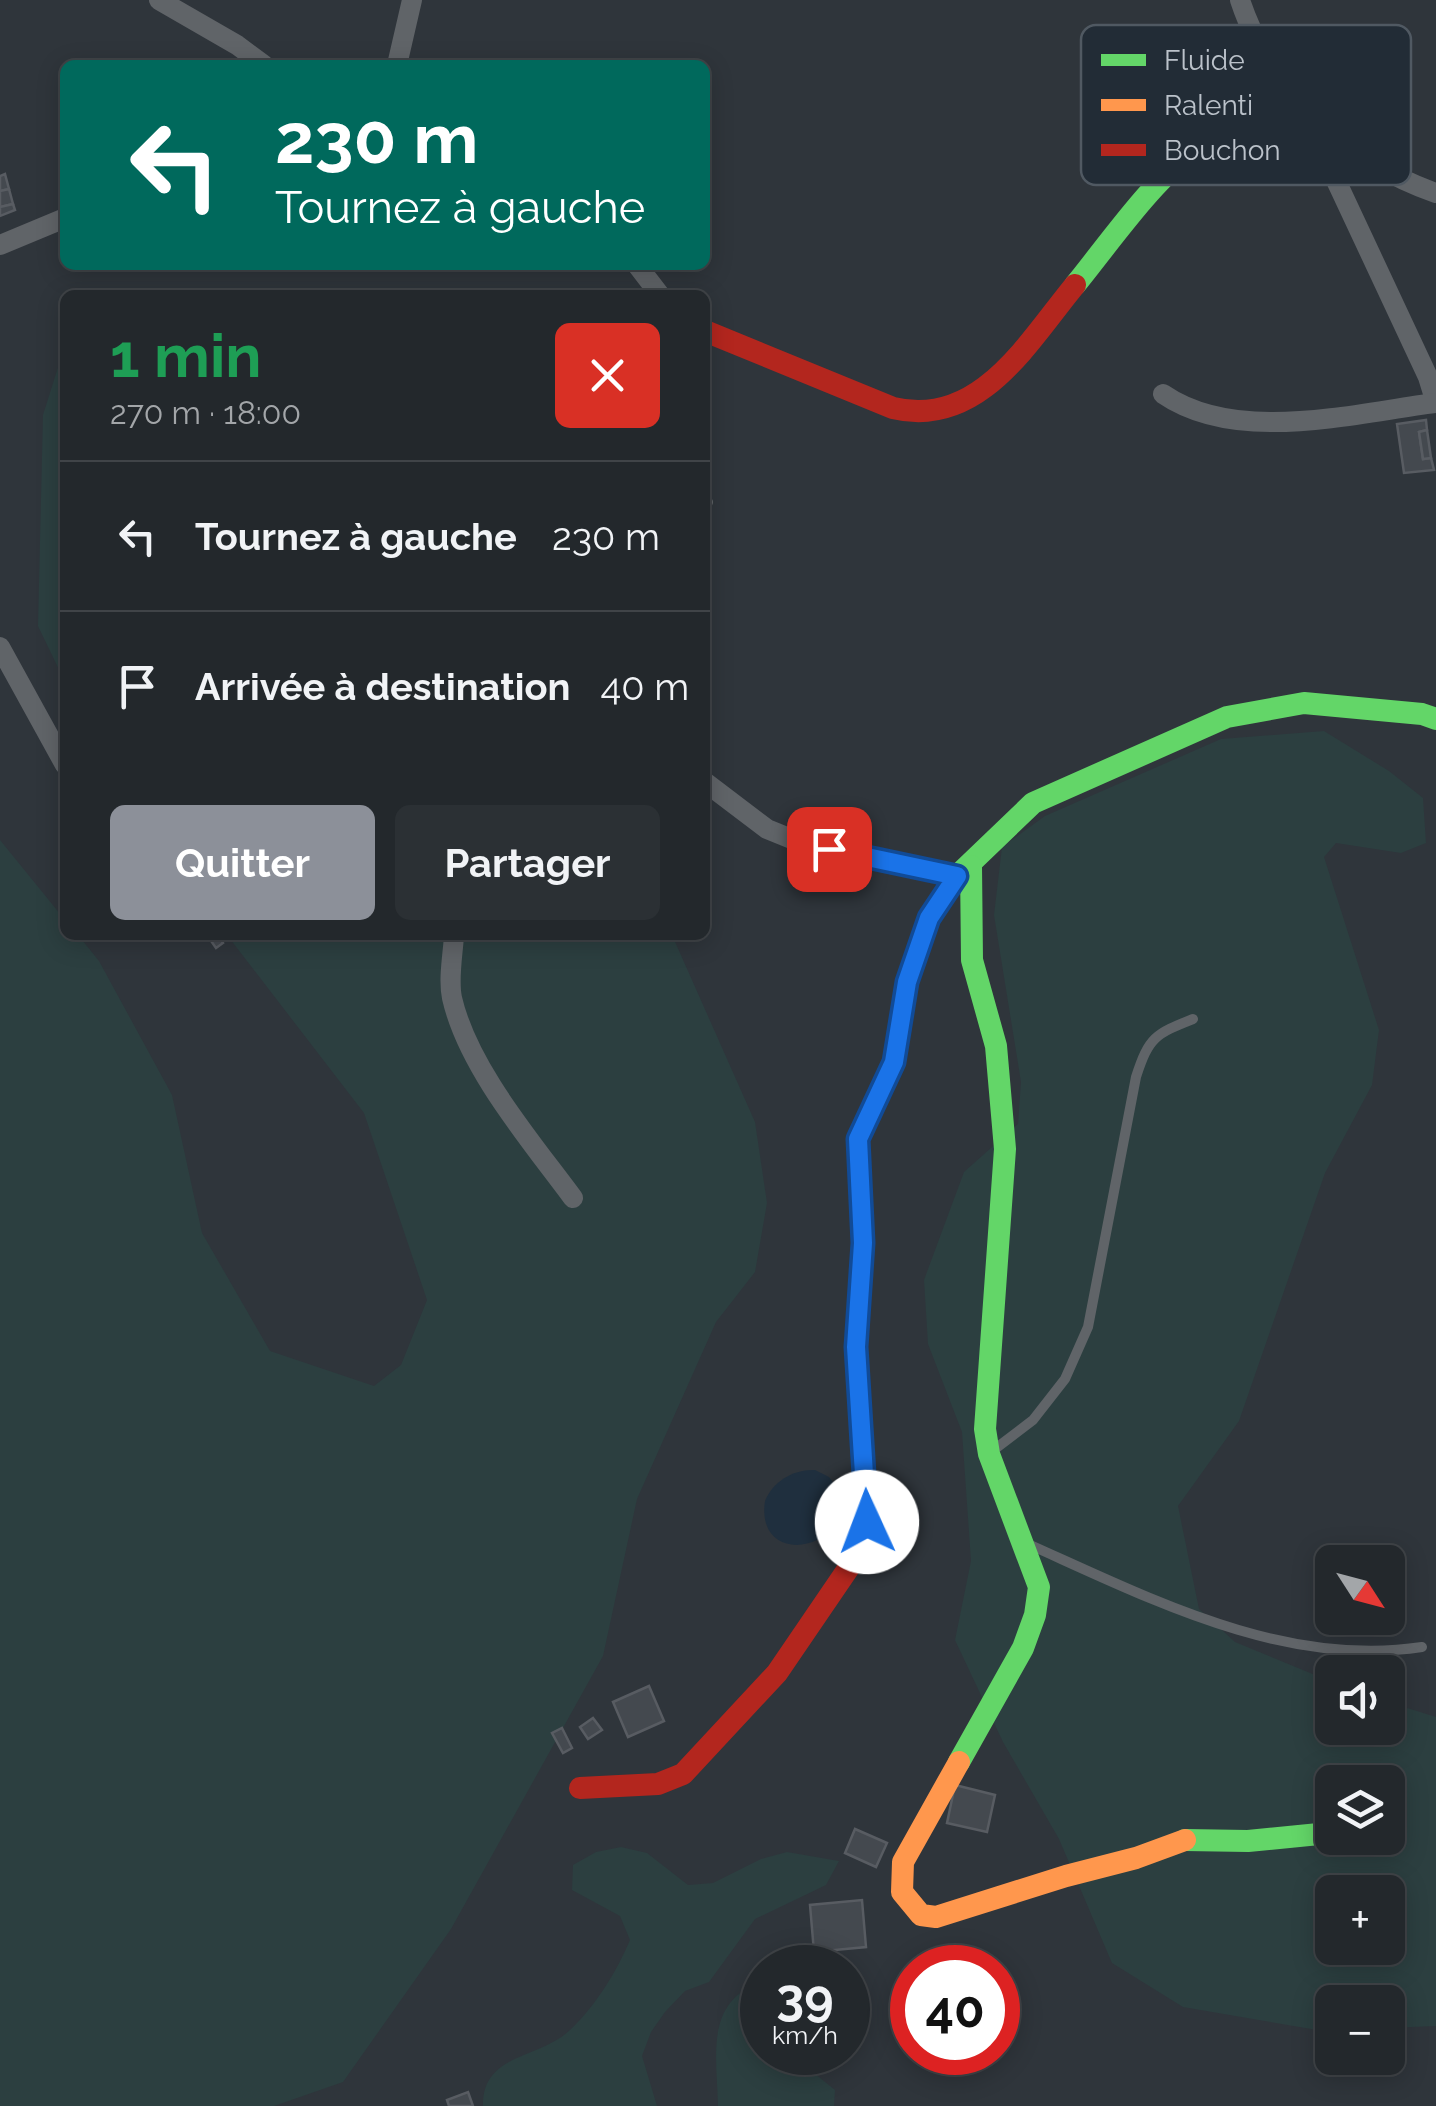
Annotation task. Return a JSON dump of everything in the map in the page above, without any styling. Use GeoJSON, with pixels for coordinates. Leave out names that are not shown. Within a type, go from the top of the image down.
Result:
{"type":"FeatureCollection","features":[{"type":"Feature","properties":{"kind":"street"},"geometry":{"type":"LineString","coordinates":[[159,0],[258,60]]}},
{"type":"Feature","properties":{"kind":"street"},"geometry":{"type":"LineString","coordinates":[[399,60],[412,0]]}},
{"type":"Feature","properties":{"kind":"street"},"geometry":{"type":"LineString","coordinates":[[1240,0],[1248,25]]}},
{"type":"Feature","properties":{"kind":"street"},"geometry":{"type":"LineString","coordinates":[[1411,183],[1436,193]]}},
{"type":"Feature","properties":{"kind":"street"},"geometry":{"type":"LineString","coordinates":[[710,333],[903,411],[940,412],[971,400],[999,378],[1157,185]]}},
{"type":"Feature","properties":{"kind":"street"},"geometry":{"type":"LineString","coordinates":[[1163,394],[1181,407],[1197,412],[1278,422],[1355,418],[1436,403],[1344,185]]}},
{"type":"Feature","properties":{"kind":"street"},"geometry":{"type":"LineString","coordinates":[[0,245],[60,220]]}},
{"type":"Feature","properties":{"kind":"street"},"geometry":{"type":"LineString","coordinates":[[641,270],[656,290]]}},
{"type":"Feature","properties":{"kind":"street"},"geometry":{"type":"LineString","coordinates":[[0,647],[60,756]]}},
{"type":"Feature","properties":{"kind":"street"},"geometry":{"type":"LineString","coordinates":[[580,1788],[658,1784],[683,1774],[777,1673],[852,1563],[867,1522],[856,1347],[863,1243],[858,1139],[894,1062],[907,982],[929,918],[964,871],[1033,803],[1227,717],[1304,703],[1422,714],[1436,719]]}},
{"type":"Feature","properties":{"kind":"street"},"geometry":{"type":"LineString","coordinates":[[710,786],[767,829],[799,842],[964,871]]}},
{"type":"Feature","properties":{"kind":"street"},"geometry":{"type":"LineString","coordinates":[[964,871],[972,960],[996,1046],[1005,1149],[986,1429],[989,1454],[1039,1587],[1036,1614],[1022,1648],[903,1862],[902,1892],[921,1915],[936,1918],[1136,1858],[1180,1840],[1274,1840],[1315,1834]]}},
{"type":"Feature","properties":{"kind":"street"},"geometry":{"type":"LineString","coordinates":[[454,940],[452,996],[476,1058],[512,1116],[573,1198]]}},
{"type":"Feature","properties":{"kind":"lane"},"geometry":{"type":"LineString","coordinates":[[989,1454],[1033,1420],[1065,1379],[1088,1327],[1144,1051],[1160,1031],[1193,1019]]}},
{"type":"Feature","properties":{"kind":"lane"},"geometry":{"type":"LineString","coordinates":[[1022,1542],[1142,1594],[1256,1635],[1331,1650],[1422,1647]]}},
{"type":"Feature","properties":{"kind":"shaded area"},"geometry":{"type":"Polygon","coordinates":[[[60,361],[60,672],[38,626],[43,415],[60,361]]]}},
{"type":"Feature","properties":{"kind":"shaded area"},"geometry":{"type":"Polygon","coordinates":[[[1324,731],[1389,771],[1423,798],[1426,843],[1401,853],[1336,843],[1324,857],[1379,1030],[1372,1085],[1325,1173],[1239,1421],[1178,1506],[1199,1609],[1235,1642],[1315,1675],[1315,1745],[1405,1745],[1405,1707],[1436,1717],[1436,2026],[1405,2027],[1405,1985],[1315,1985],[1315,2030],[1183,2007],[1112,1963],[1059,1839],[1003,1742],[955,1640],[971,1561],[962,1432],[928,1344],[924,1280],[964,1172],[1018,1124],[1021,1082],[994,915],[1002,847],[1045,816],[1221,739],[1324,731]]]}},
{"type":"Feature","properties":{"kind":"shaded area"},"geometry":{"type":"Polygon","coordinates":[[[0,840],[60,914],[60,940],[82,940],[99,961],[172,1095],[202,1233],[270,1351],[374,1386],[401,1365],[427,1300],[364,1113],[231,940],[674,940],[755,1122],[767,1203],[755,1272],[716,1322],[637,1499],[603,1656],[451,1929],[343,2082],[274,2106],[0,2106],[0,840]]]}},
{"type":"Feature","properties":{"kind":"shaded area"},"geometry":{"type":"Polygon","coordinates":[[[621,1847],[647,1853],[688,1885],[713,1883],[761,1859],[787,1852],[839,1861],[826,1885],[755,1919],[709,1982],[685,1991],[665,2012],[651,2032],[642,2056],[657,2106],[483,2106],[492,2076],[502,2066],[570,2030],[597,2000],[619,1964],[630,1940],[620,1916],[572,1890],[573,1865],[596,1852],[621,1847]]]}},
{"type":"Feature","properties":{"kind":"shaded area"},"geometry":{"type":"Polygon","coordinates":[[[740,1994],[740,2075],[816,2075],[835,2090],[834,2106],[718,2106],[718,2033],[731,2002],[740,1994]]]}},
{"type":"Feature","properties":{"kind":"water"},"geometry":{"type":"Polygon","coordinates":[[[815,1470],[829,1477],[841,1493],[838,1522],[827,1534],[801,1545],[778,1540],[769,1531],[765,1501],[785,1478],[815,1470]]]}},
{"type":"Feature","properties":{"kind":"building"},"geometry":{"type":"Polygon","coordinates":[[[5,174],[9,189],[0,191],[0,176],[5,174]]]}},
{"type":"Feature","properties":{"kind":"building"},"geometry":{"type":"Polygon","coordinates":[[[9,189],[13,204],[0,207],[0,191],[9,189]]]}},
{"type":"Feature","properties":{"kind":"building"},"geometry":{"type":"Polygon","coordinates":[[[13,204],[15,210],[0,216],[0,207],[13,204]]]}},
{"type":"Feature","properties":{"kind":"building"},"geometry":{"type":"Polygon","coordinates":[[[1426,420],[1427,430],[1419,432],[1423,459],[1431,458],[1434,470],[1404,473],[1397,424],[1426,420]]]}},
{"type":"Feature","properties":{"kind":"building"},"geometry":{"type":"Polygon","coordinates":[[[1427,430],[1431,458],[1423,459],[1419,432],[1427,430]]]}},
{"type":"Feature","properties":{"kind":"building"},"geometry":{"type":"Polygon","coordinates":[[[649,1686],[664,1721],[628,1737],[613,1702],[649,1686]]]}},
{"type":"Feature","properties":{"kind":"building"},"geometry":{"type":"Polygon","coordinates":[[[593,1718],[602,1730],[588,1739],[580,1727],[593,1718]]]}},
{"type":"Feature","properties":{"kind":"building"},"geometry":{"type":"Polygon","coordinates":[[[562,1728],[572,1748],[563,1753],[552,1733],[562,1728]]]}},
{"type":"Feature","properties":{"kind":"building"},"geometry":{"type":"Polygon","coordinates":[[[955,1785],[995,1795],[987,1832],[947,1823],[955,1785]]]}},
{"type":"Feature","properties":{"kind":"building"},"geometry":{"type":"Polygon","coordinates":[[[855,1829],[887,1843],[876,1867],[845,1853],[855,1829]]]}},
{"type":"Feature","properties":{"kind":"building"},"geometry":{"type":"Polygon","coordinates":[[[862,1900],[866,1945],[813,1945],[810,1905],[862,1900]]]}},
{"type":"Feature","properties":{"kind":"building"},"geometry":{"type":"Polygon","coordinates":[[[468,2092],[473,2106],[449,2106],[447,2100],[468,2092]]]}},
{"type":"Feature","properties":{"kind":"traffic: fast"},"geometry":{"type":"LineString","coordinates":[[1075,285],[1157,185]]}},
{"type":"Feature","properties":{"kind":"traffic: fast"},"geometry":{"type":"LineString","coordinates":[[860,1186],[858,1139],[894,1062],[907,982],[929,918],[957,876],[1033,803],[1227,717],[1304,703],[1422,714],[1436,719]]}},
{"type":"Feature","properties":{"kind":"traffic: fast"},"geometry":{"type":"LineString","coordinates":[[959,1762],[1023,1648],[1035,1615],[1039,1587],[989,1454],[985,1429],[1005,1149],[996,1046],[972,960],[971,866]]}},
{"type":"Feature","properties":{"kind":"traffic: fast"},"geometry":{"type":"LineString","coordinates":[[1185,1840],[1248,1841],[1315,1834]]}},
{"type":"Feature","properties":{"kind":"traffic: slow"},"geometry":{"type":"LineString","coordinates":[[860,1186],[863,1243],[856,1347],[865,1528]]}},
{"type":"Feature","properties":{"kind":"traffic: slow"},"geometry":{"type":"LineString","coordinates":[[959,1762],[903,1862],[902,1892],[921,1915],[936,1917],[1185,1840]]}},
{"type":"Feature","properties":{"kind":"traffic: jam"},"geometry":{"type":"LineString","coordinates":[[710,333],[893,408],[924,411],[951,406],[999,376],[1075,285]]}},
{"type":"Feature","properties":{"kind":"traffic: jam"},"geometry":{"type":"LineString","coordinates":[[580,1788],[658,1784],[683,1774],[777,1673],[852,1563],[865,1528]]}},
{"type":"Feature","properties":{"kind":"route"},"geometry":{"type":"LineString","coordinates":[[829,849],[957,876],[929,918],[907,982],[894,1062],[858,1139],[863,1243],[856,1347],[867,1522]]}}]}
